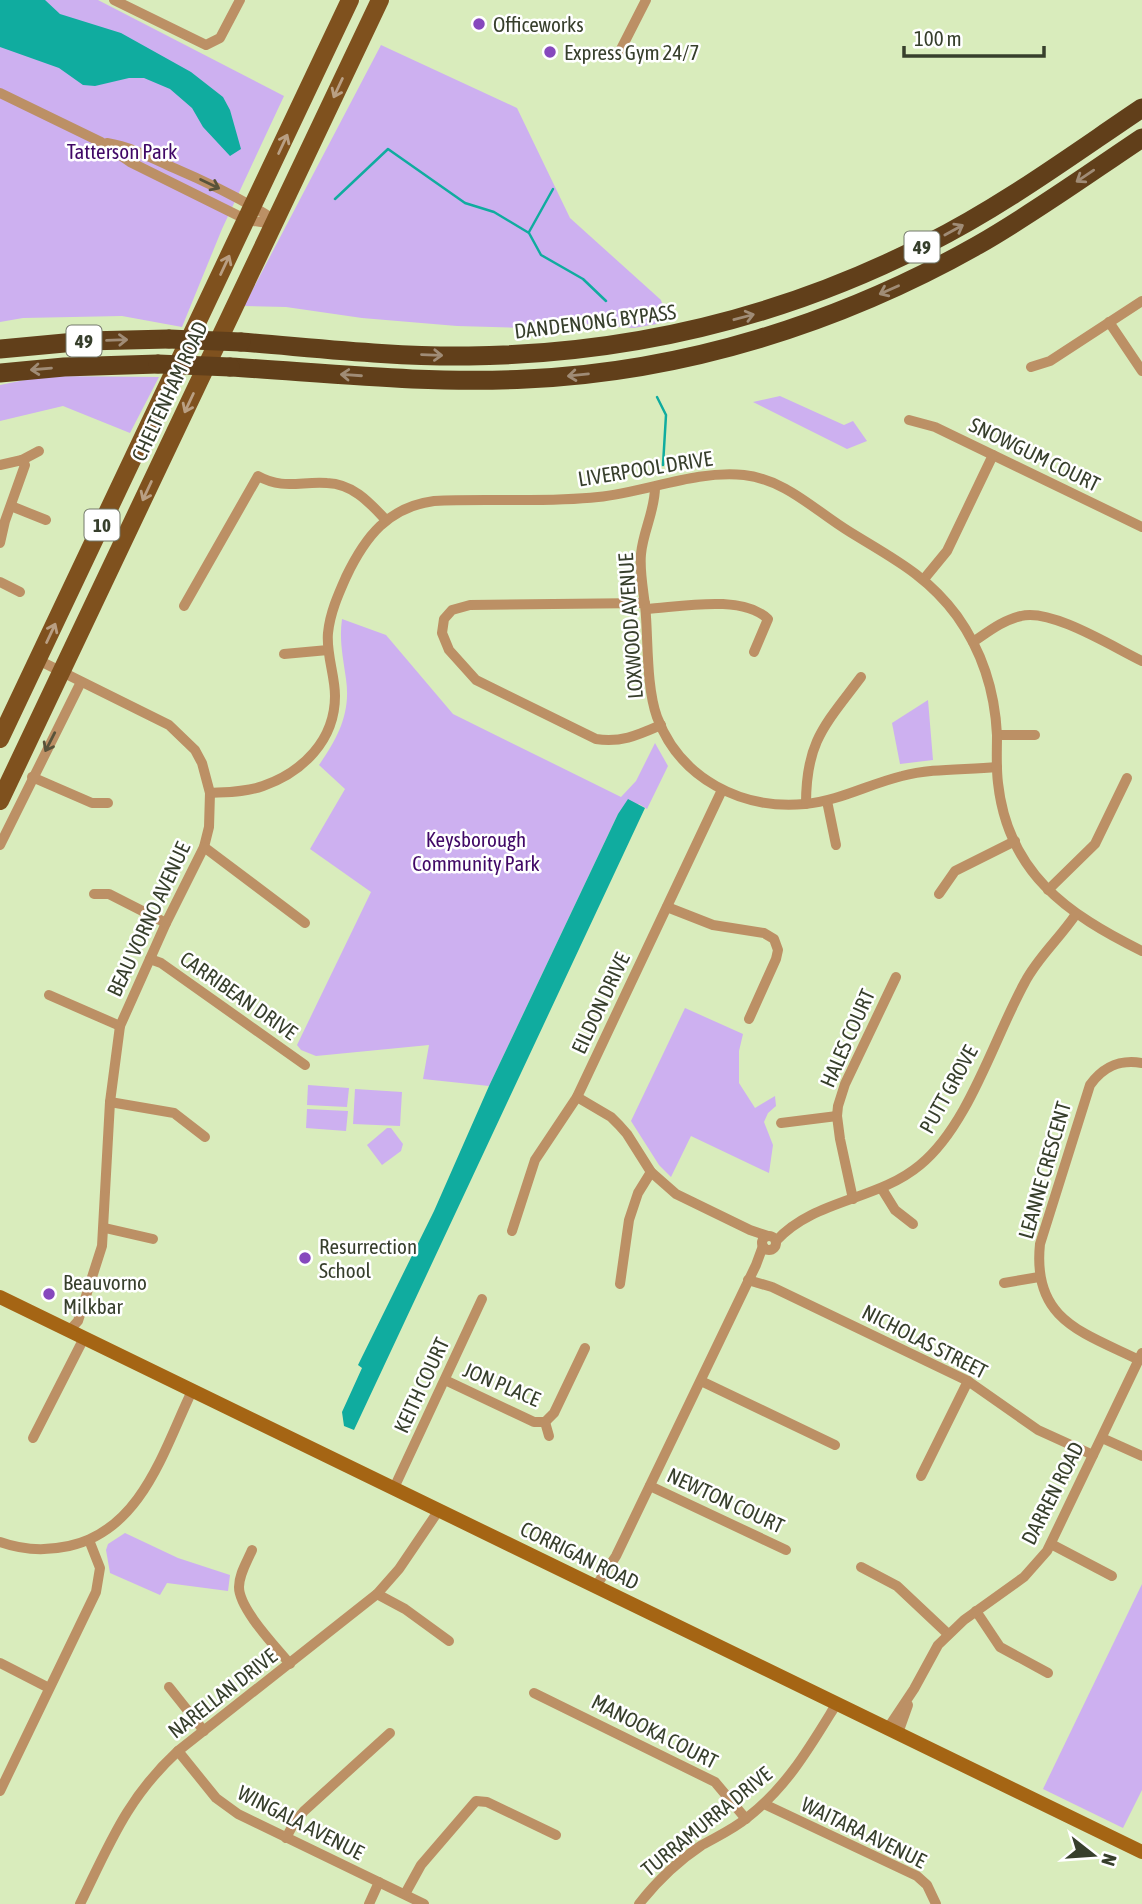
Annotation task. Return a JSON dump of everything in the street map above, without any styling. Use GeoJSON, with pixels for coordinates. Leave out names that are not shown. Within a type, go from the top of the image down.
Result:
{"type":"FeatureCollection","features":[{"type":"Feature","properties":{"kind":"highway","name":"DANDENONG BYPASS"},"geometry":{"type":"LineString","coordinates":[[0,349],[86,341],[169,339],[466,356],[559,352],[678,334],[807,297],[898,258],[993,206],[1142,108]]}},
{"type":"Feature","properties":{"kind":"highway","name":"49"},"geometry":{"type":"LineString","coordinates":[[0,373],[64,367],[158,364],[424,379],[493,380],[562,376],[679,359],[816,320],[902,284],[990,237],[1142,138]]}},
{"type":"Feature","properties":{"kind":"main road","name":"CHELTENHAM ROAD"},"geometry":{"type":"LineString","coordinates":[[0,739],[350,0]]}},
{"type":"Feature","properties":{"kind":"main road","name":"CHELTENHAM ROAD"},"geometry":{"type":"LineString","coordinates":[[0,801],[380,0]]}},
{"type":"Feature","properties":{"kind":"main road","name":"CORRIGAN ROAD"},"geometry":{"type":"LineString","coordinates":[[0,1297],[1142,1852]]}},
{"type":"Feature","properties":{"kind":"street"},"geometry":{"type":"LineString","coordinates":[[114,0],[206,45],[218,40],[240,0]]}},
{"type":"Feature","properties":{"kind":"street"},"geometry":{"type":"LineString","coordinates":[[619,53],[646,0]]}},
{"type":"Feature","properties":{"kind":"street"},"geometry":{"type":"LineString","coordinates":[[0,93],[101,142],[130,162],[274,223]]}},
{"type":"Feature","properties":{"kind":"street"},"geometry":{"type":"LineString","coordinates":[[1031,367],[1050,361],[1142,300]]}},
{"type":"Feature","properties":{"kind":"street"},"geometry":{"type":"LineString","coordinates":[[1109,322],[1142,371]]}},
{"type":"Feature","properties":{"kind":"street","name":"SNOWGUM COURT"},"geometry":{"type":"LineString","coordinates":[[909,420],[934,426],[1142,527]]}},
{"type":"Feature","properties":{"kind":"street"},"geometry":{"type":"LineString","coordinates":[[0,465],[22,460],[39,451]]}},
{"type":"Feature","properties":{"kind":"street"},"geometry":{"type":"LineString","coordinates":[[924,579],[947,551],[993,455]]}},
{"type":"Feature","properties":{"kind":"street"},"geometry":{"type":"LineString","coordinates":[[0,543],[23,475],[25,465],[22,460]]}},
{"type":"Feature","properties":{"kind":"street","name":"LIVERPOOL DRIVE"},"geometry":{"type":"LineString","coordinates":[[210,793],[261,787],[301,766],[317,750],[327,733],[333,714],[335,695],[328,650],[331,617],[339,593],[364,542],[385,519],[408,507],[434,501],[581,499],[715,475],[746,475],[772,482],[796,493],[837,524],[901,561],[924,579],[949,605],[972,642],[986,673],[997,735],[1000,798],[1015,841],[1025,860],[1048,890],[1079,917],[1142,951]]}},
{"type":"Feature","properties":{"kind":"street"},"geometry":{"type":"LineString","coordinates":[[184,606],[258,476],[279,485],[329,482],[342,485],[361,495],[385,519]]}},
{"type":"Feature","properties":{"kind":"street","name":"LOXWOOD AVENUE"},"geometry":{"type":"LineString","coordinates":[[655,487],[653,509],[640,556],[652,691],[656,715],[668,742],[688,766],[722,790],[758,802],[806,804],[827,801],[925,771],[997,767]]}},
{"type":"Feature","properties":{"kind":"street"},"geometry":{"type":"LineString","coordinates":[[11,506],[46,520]]}},
{"type":"Feature","properties":{"kind":"street"},"geometry":{"type":"LineString","coordinates":[[0,582],[20,592]]}},
{"type":"Feature","properties":{"kind":"street"},"geometry":{"type":"LineString","coordinates":[[661,725],[632,738],[612,741],[596,739],[476,680],[449,650],[442,633],[444,619],[452,610],[470,605],[727,604],[760,611],[768,619],[754,652]]}},
{"type":"Feature","properties":{"kind":"street"},"geometry":{"type":"LineString","coordinates":[[972,642],[1013,618],[1040,615],[1060,621],[1142,661]]}},
{"type":"Feature","properties":{"kind":"street"},"geometry":{"type":"LineString","coordinates":[[284,654],[328,650]]}},
{"type":"Feature","properties":{"kind":"street","name":"BEAU VORNO AVENUE"},"geometry":{"type":"LineString","coordinates":[[38,660],[149,714],[183,736],[202,763],[210,793],[209,828],[204,847],[166,922],[120,1026],[110,1102],[103,1246],[78,1321],[69,1331]]}},
{"type":"Feature","properties":{"kind":"street"},"geometry":{"type":"LineString","coordinates":[[806,804],[807,771],[816,740],[861,677]]}},
{"type":"Feature","properties":{"kind":"street"},"geometry":{"type":"LineString","coordinates":[[0,845],[81,681]]}},
{"type":"Feature","properties":{"kind":"street"},"geometry":{"type":"LineString","coordinates":[[997,735],[1035,735]]}},
{"type":"Feature","properties":{"kind":"street"},"geometry":{"type":"LineString","coordinates":[[32,776],[92,803],[108,803]]}},
{"type":"Feature","properties":{"kind":"street"},"geometry":{"type":"LineString","coordinates":[[1048,890],[1095,844],[1127,778]]}},
{"type":"Feature","properties":{"kind":"street","name":"EILDON DRIVE"},"geometry":{"type":"LineString","coordinates":[[512,1231],[535,1160],[577,1097],[722,790]]}},
{"type":"Feature","properties":{"kind":"street"},"geometry":{"type":"LineString","coordinates":[[827,801],[836,845]]}},
{"type":"Feature","properties":{"kind":"street"},"geometry":{"type":"LineString","coordinates":[[939,894],[955,871],[1015,841]]}},
{"type":"Feature","properties":{"kind":"street"},"geometry":{"type":"LineString","coordinates":[[204,847],[305,923]]}},
{"type":"Feature","properties":{"kind":"street"},"geometry":{"type":"LineString","coordinates":[[94,894],[109,894],[166,922]]}},
{"type":"Feature","properties":{"kind":"street"},"geometry":{"type":"LineString","coordinates":[[667,907],[713,925],[764,933],[774,939],[778,950],[776,959],[748,1019]]}},
{"type":"Feature","properties":{"kind":"street","name":"PUTT GROVE"},"geometry":{"type":"LineString","coordinates":[[600,1588],[768,1241],[828,1207],[882,1189],[919,1166],[949,1135],[1034,966],[1079,917]]}},
{"type":"Feature","properties":{"kind":"street","name":"CARRIBEAN DRIVE"},"geometry":{"type":"LineString","coordinates":[[150,959],[161,963],[305,1065]]}},
{"type":"Feature","properties":{"kind":"street","name":"HALES COURT"},"geometry":{"type":"LineString","coordinates":[[852,1199],[837,1116],[841,1094],[896,977]]}},
{"type":"Feature","properties":{"kind":"street"},"geometry":{"type":"LineString","coordinates":[[49,995],[120,1026]]}},
{"type":"Feature","properties":{"kind":"street","name":"LEANNE CRESCENT"},"geometry":{"type":"LineString","coordinates":[[1141,1357],[1072,1327],[1052,1307],[1039,1277],[1040,1244],[1090,1085],[1106,1068],[1131,1061],[1142,1063]]}},
{"type":"Feature","properties":{"kind":"street"},"geometry":{"type":"LineString","coordinates":[[577,1097],[611,1117],[628,1133],[651,1172],[676,1194],[768,1241]]}},
{"type":"Feature","properties":{"kind":"street"},"geometry":{"type":"LineString","coordinates":[[110,1102],[174,1113],[205,1137]]}},
{"type":"Feature","properties":{"kind":"street"},"geometry":{"type":"LineString","coordinates":[[781,1123],[837,1116]]}},
{"type":"Feature","properties":{"kind":"street"},"geometry":{"type":"LineString","coordinates":[[620,1284],[631,1213],[638,1193],[651,1172]]}},
{"type":"Feature","properties":{"kind":"street"},"geometry":{"type":"LineString","coordinates":[[882,1189],[895,1210],[913,1224]]}},
{"type":"Feature","properties":{"kind":"street"},"geometry":{"type":"LineString","coordinates":[[105,1228],[153,1238]]}},
{"type":"Feature","properties":{"kind":"street","name":"NICHOLAS STREET"},"geometry":{"type":"LineString","coordinates":[[752,1272],[772,1287],[968,1381],[1038,1430],[1093,1455]]}},
{"type":"Feature","properties":{"kind":"street"},"geometry":{"type":"LineString","coordinates":[[1004,1283],[1039,1277]]}},
{"type":"Feature","properties":{"kind":"street","name":"KEITH COURT"},"geometry":{"type":"LineString","coordinates":[[394,1488],[482,1299]]}},
{"type":"Feature","properties":{"kind":"street"},"geometry":{"type":"LineString","coordinates":[[33,1438],[84,1338]]}},
{"type":"Feature","properties":{"kind":"street","name":"JON PLACE"},"geometry":{"type":"LineString","coordinates":[[445,1380],[534,1422],[545,1422],[554,1413],[585,1348]]}},
{"type":"Feature","properties":{"kind":"street","name":"DARREN ROAD"},"geometry":{"type":"LineString","coordinates":[[893,1730],[932,1652],[948,1634],[976,1611],[1024,1577],[1051,1544],[1141,1357]]}},
{"type":"Feature","properties":{"kind":"street"},"geometry":{"type":"LineString","coordinates":[[701,1381],[835,1445]]}},
{"type":"Feature","properties":{"kind":"street"},"geometry":{"type":"LineString","coordinates":[[921,1476],[968,1381]]}},
{"type":"Feature","properties":{"kind":"street"},"geometry":{"type":"LineString","coordinates":[[0,1542],[47,1550],[75,1545],[120,1521],[139,1499],[192,1391]]}},
{"type":"Feature","properties":{"kind":"street","name":"JON PLACE"},"geometry":{"type":"LineString","coordinates":[[545,1422],[549,1436]]}},
{"type":"Feature","properties":{"kind":"street"},"geometry":{"type":"LineString","coordinates":[[1102,1438],[1142,1456]]}},
{"type":"Feature","properties":{"kind":"street","name":"NEWTON COURT"},"geometry":{"type":"LineString","coordinates":[[650,1486],[786,1550]]}},
{"type":"Feature","properties":{"kind":"street","name":"NARELLAN DRIVE"},"geometry":{"type":"LineString","coordinates":[[80,1904],[128,1808],[149,1780],[178,1751],[381,1590],[419,1538],[434,1508]]}},
{"type":"Feature","properties":{"kind":"street"},"geometry":{"type":"LineString","coordinates":[[0,1791],[98,1584],[100,1568],[89,1539]]}},
{"type":"Feature","properties":{"kind":"street"},"geometry":{"type":"LineString","coordinates":[[1051,1544],[1112,1576]]}},
{"type":"Feature","properties":{"kind":"street"},"geometry":{"type":"LineString","coordinates":[[252,1550],[240,1580],[241,1598],[251,1615],[290,1664]]}},
{"type":"Feature","properties":{"kind":"street"},"geometry":{"type":"LineString","coordinates":[[861,1567],[897,1586],[948,1634]]}},
{"type":"Feature","properties":{"kind":"street"},"geometry":{"type":"LineString","coordinates":[[381,1590],[449,1642]]}},
{"type":"Feature","properties":{"kind":"street"},"geometry":{"type":"LineString","coordinates":[[976,1611],[1000,1647],[1048,1673]]}},
{"type":"Feature","properties":{"kind":"street"},"geometry":{"type":"LineString","coordinates":[[0,1663],[50,1688]]}},
{"type":"Feature","properties":{"kind":"street"},"geometry":{"type":"LineString","coordinates":[[169,1687],[204,1731]]}},
{"type":"Feature","properties":{"kind":"street","name":"MANOOKA COURT"},"geometry":{"type":"LineString","coordinates":[[534,1693],[715,1782],[746,1819]]}},
{"type":"Feature","properties":{"kind":"street","name":"TURRAMURRA DRIVE"},"geometry":{"type":"LineString","coordinates":[[639,1904],[655,1885],[687,1856],[746,1819],[792,1775],[832,1701]]}},
{"type":"Feature","properties":{"kind":"street"},"geometry":{"type":"LineString","coordinates":[[286,1838],[294,1822],[304,1811],[390,1733]]}},
{"type":"Feature","properties":{"kind":"street","name":"WINGALA AVENUE"},"geometry":{"type":"LineString","coordinates":[[178,1751],[206,1787],[227,1807],[424,1904]]}},
{"type":"Feature","properties":{"kind":"street"},"geometry":{"type":"LineString","coordinates":[[405,1895],[421,1866],[476,1801],[487,1802],[556,1835]]}},
{"type":"Feature","properties":{"kind":"street","name":"WAITARA AVENUE"},"geometry":{"type":"LineString","coordinates":[[764,1804],[916,1876],[930,1890],[936,1904]]}},
{"type":"Feature","properties":{"kind":"street"},"geometry":{"type":"LineString","coordinates":[[369,1904],[379,1882]]}},
{"type":"Feature","properties":{"kind":"green space","name":"Tatterson Park"},"geometry":{"type":"Polygon","coordinates":[[[0,0],[98,0],[284,96],[222,229],[182,327],[122,316],[23,318],[0,322],[0,0]]]}},
{"type":"Feature","properties":{"kind":"green space"},"geometry":{"type":"Polygon","coordinates":[[[381,45],[517,108],[570,218],[661,300],[668,322],[634,328],[584,324],[561,329],[457,326],[362,318],[286,307],[244,306],[381,45]]]}},
{"type":"Feature","properties":{"kind":"green space"},"geometry":{"type":"Polygon","coordinates":[[[44,376],[159,377],[130,433],[63,406],[0,421],[0,385],[44,376]]]}},
{"type":"Feature","properties":{"kind":"green space"},"geometry":{"type":"Polygon","coordinates":[[[780,396],[844,425],[853,421],[867,441],[847,449],[753,402],[780,396]]]}},
{"type":"Feature","properties":{"kind":"green space","name":"Keysborough Community Park"},"geometry":{"type":"Polygon","coordinates":[[[342,619],[386,635],[453,714],[621,797],[636,781],[655,743],[668,766],[647,809],[639,804],[618,814],[489,1086],[423,1079],[429,1045],[316,1056],[301,1050],[297,1045],[371,892],[310,849],[345,789],[319,765],[342,725],[347,703],[341,641],[342,619]]]}},
{"type":"Feature","properties":{"kind":"green space"},"geometry":{"type":"Polygon","coordinates":[[[928,700],[933,760],[900,764],[892,723],[928,700]]]}},
{"type":"Feature","properties":{"kind":"green space"},"geometry":{"type":"Polygon","coordinates":[[[685,1008],[743,1034],[739,1051],[739,1083],[755,1108],[775,1096],[776,1106],[768,1113],[764,1122],[773,1145],[769,1173],[691,1136],[671,1177],[659,1165],[631,1121],[685,1008]]]}},
{"type":"Feature","properties":{"kind":"green space"},"geometry":{"type":"Polygon","coordinates":[[[308,1085],[349,1088],[347,1107],[307,1105],[308,1085]]]}},
{"type":"Feature","properties":{"kind":"green space"},"geometry":{"type":"Polygon","coordinates":[[[355,1089],[402,1092],[400,1126],[353,1124],[355,1089]]]}},
{"type":"Feature","properties":{"kind":"green space"},"geometry":{"type":"Polygon","coordinates":[[[307,1109],[348,1111],[346,1131],[306,1128],[307,1109]]]}},
{"type":"Feature","properties":{"kind":"green space"},"geometry":{"type":"Polygon","coordinates":[[[387,1128],[391,1128],[403,1144],[401,1151],[382,1165],[367,1145],[387,1128]]]}},
{"type":"Feature","properties":{"kind":"green space"},"geometry":{"type":"Polygon","coordinates":[[[125,1533],[178,1558],[230,1575],[228,1591],[167,1583],[160,1595],[110,1573],[106,1550],[108,1544],[125,1533]]]}},
{"type":"Feature","properties":{"kind":"green space"},"geometry":{"type":"Polygon","coordinates":[[[1142,1584],[1142,1790],[1123,1828],[1043,1789],[1142,1584]]]}},
{"type":"Feature","properties":{"kind":"water"},"geometry":{"type":"Polygon","coordinates":[[[0,0],[45,0],[60,14],[121,33],[191,72],[223,97],[230,110],[241,149],[230,156],[203,127],[192,108],[170,89],[144,78],[129,78],[95,86],[83,85],[59,68],[0,47],[0,0]]]}},
{"type":"Feature","properties":{"kind":"water"},"geometry":{"type":"Polygon","coordinates":[[[628,799],[645,808],[354,1430],[344,1426],[342,1412],[362,1368],[358,1365],[434,1211],[489,1086],[618,814],[628,799]]]}},
{"type":"Feature","properties":{"kind":"waterway"},"geometry":{"type":"LineString","coordinates":[[335,199],[388,149],[465,203],[494,212],[529,233],[541,255],[583,279],[606,301]]}},
{"type":"Feature","properties":{"kind":"waterway"},"geometry":{"type":"LineString","coordinates":[[529,232],[553,189]]}},
{"type":"Feature","properties":{"kind":"waterway"},"geometry":{"type":"LineString","coordinates":[[657,397],[666,415],[663,465]]}},
{"type":"Feature","properties":{"kind":"place","name":"Officeworks"},"geometry":{"type":"Point","coordinates":[479,24]}},
{"type":"Feature","properties":{"kind":"place","name":"Express Gym 24/7"},"geometry":{"type":"Point","coordinates":[550,52]}},
{"type":"Feature","properties":{"kind":"place","name":"Resurrection School"},"geometry":{"type":"Point","coordinates":[305,1258]}},
{"type":"Feature","properties":{"kind":"place","name":"Beauvorno Milkbar"},"geometry":{"type":"Point","coordinates":[49,1294]}}]}
